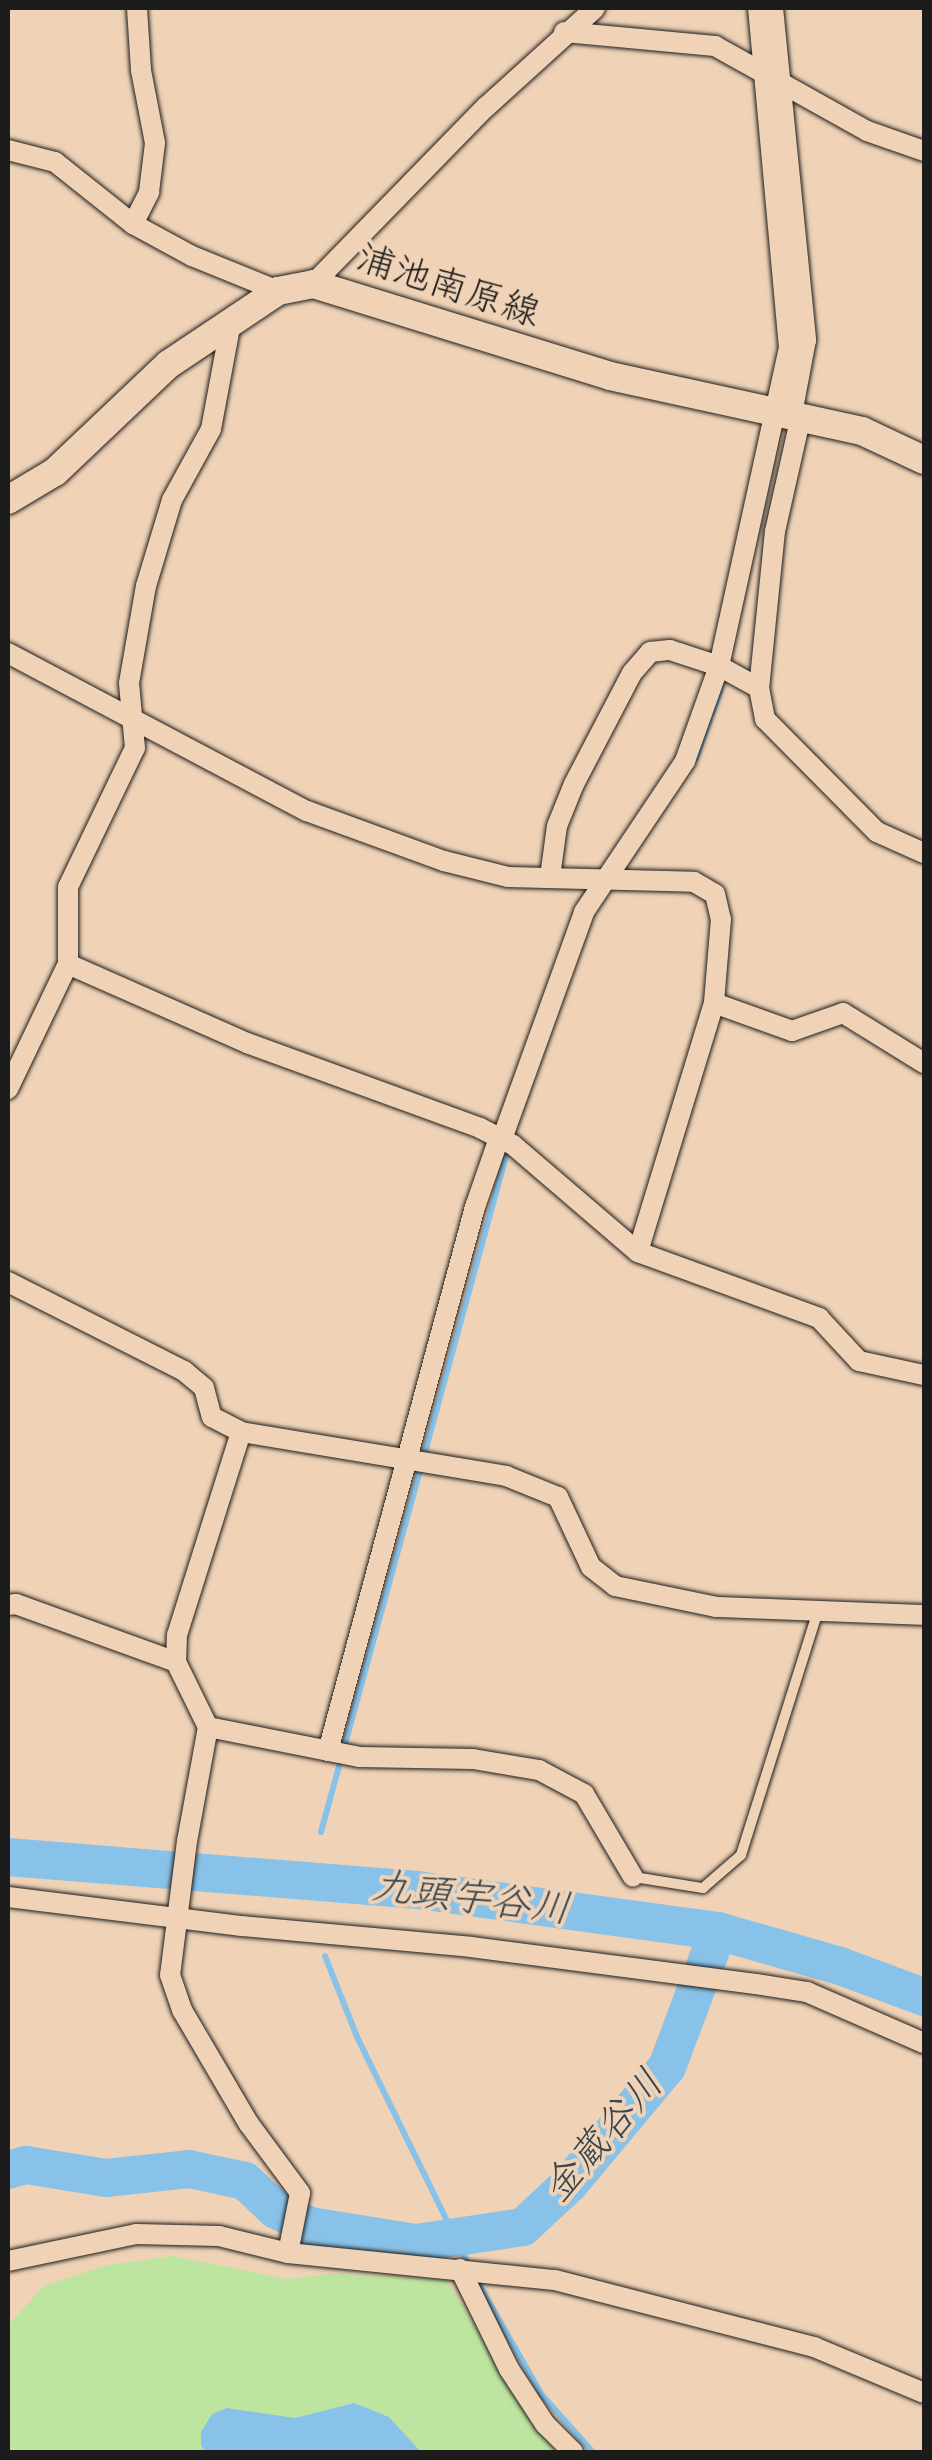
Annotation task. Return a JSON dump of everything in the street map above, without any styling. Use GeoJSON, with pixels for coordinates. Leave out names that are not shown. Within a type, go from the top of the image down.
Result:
{"type":"FeatureCollection","features":[{"type":"Feature","properties":{"kind":"main road","name":"浦池南原線"},"geometry":{"type":"LineString","coordinates":[[8,500],[55,472],[168,364],[230,327],[278,291],[313,284],[610,376],[862,430],[924,460]]}},
{"type":"Feature","properties":{"kind":"street"},"geometry":{"type":"LineString","coordinates":[[133,224],[148,192],[155,143],[142,70],[137,8]]}},
{"type":"Feature","properties":{"kind":"street"},"geometry":{"type":"LineString","coordinates":[[313,284],[564,32],[595,8]]}},
{"type":"Feature","properties":{"kind":"street"},"geometry":{"type":"LineString","coordinates":[[758,8],[772,78]]}},
{"type":"Feature","properties":{"kind":"street"},"geometry":{"type":"LineString","coordinates":[[773,8],[772,78],[788,318],[789,413],[759,688],[765,719],[800,757],[877,832],[924,853]]}},
{"type":"Feature","properties":{"kind":"street"},"geometry":{"type":"LineString","coordinates":[[564,32],[715,46],[867,131],[924,151]]}},
{"type":"Feature","properties":{"kind":"street"},"geometry":{"type":"LineString","coordinates":[[8,150],[55,162],[133,224],[192,256],[278,291]]}},
{"type":"Feature","properties":{"kind":"street"},"geometry":{"type":"LineString","coordinates":[[8,1089],[68,964],[68,887],[135,748],[136,718],[129,683],[146,586],[172,500],[211,429],[230,327]]}},
{"type":"Feature","properties":{"kind":"street"},"geometry":{"type":"LineString","coordinates":[[337,1752],[505,1141],[571,944],[686,761],[724,667],[789,413]]}},
{"type":"Feature","properties":{"kind":"street"},"geometry":{"type":"LineString","coordinates":[[550,876],[558,826],[574,784],[632,673],[650,652],[670,650],[724,667],[759,688]]}},
{"type":"Feature","properties":{"kind":"street"},"geometry":{"type":"LineString","coordinates":[[8,653],[307,811],[444,861],[508,877],[694,882],[715,894],[721,919],[714,1003],[638,1252]]}},
{"type":"Feature","properties":{"kind":"street"},"geometry":{"type":"LineString","coordinates":[[68,964],[247,1043],[449,1114],[505,1141],[638,1252],[819,1318],[859,1362],[924,1375]]}},
{"type":"Feature","properties":{"kind":"street"},"geometry":{"type":"LineString","coordinates":[[714,1003],[792,1031],[843,1013],[924,1063]]}},
{"type":"Feature","properties":{"kind":"street"},"geometry":{"type":"LineString","coordinates":[[8,1282],[184,1371],[204,1388],[212,1416],[241,1432],[416,1458],[506,1476],[558,1497],[591,1567],[615,1586],[716,1607],[818,1614],[924,1615]]}},
{"type":"Feature","properties":{"kind":"street"},"geometry":{"type":"LineString","coordinates":[[241,1432],[178,1635],[176,1662],[208,1727],[186,1841],[170,1975],[182,2010],[250,2124],[300,2192],[291,2245]]}},
{"type":"Feature","properties":{"kind":"street"},"geometry":{"type":"LineString","coordinates":[[8,1605],[16,1604],[176,1662]]}},
{"type":"Feature","properties":{"kind":"street"},"geometry":{"type":"LineString","coordinates":[[208,1727],[398,1760],[473,1758],[512,1764],[558,1778],[584,1794],[633,1877]]}},
{"type":"Feature","properties":{"kind":"street"},"geometry":{"type":"LineString","coordinates":[[8,1897],[471,1947],[807,1992],[924,2043]]}},
{"type":"Feature","properties":{"kind":"street"},"geometry":{"type":"LineString","coordinates":[[8,2262],[136,2234],[218,2236],[555,2280],[814,2347],[924,2393]]}},
{"type":"Feature","properties":{"kind":"street"},"geometry":{"type":"LineString","coordinates":[[460,2269],[508,2369],[546,2424],[573,2452]]}},
{"type":"Feature","properties":{"kind":"lane"},"geometry":{"type":"LineString","coordinates":[[633,1877],[703,1888],[741,1855],[818,1614]]}},
{"type":"Feature","properties":{"kind":"green space"},"geometry":{"type":"Polygon","coordinates":[[[173,2256],[288,2279],[335,2273],[447,2280],[534,2427],[557,2452],[421,2452],[389,2417],[354,2403],[295,2418],[227,2408],[212,2414],[201,2446],[206,2452],[8,2452],[8,2325],[44,2286],[107,2265],[173,2256]]]}},
{"type":"Feature","properties":{"kind":"water"},"geometry":{"type":"Polygon","coordinates":[[[354,2403],[389,2417],[421,2452],[206,2452],[201,2446],[201,2432],[212,2414],[227,2408],[295,2418],[354,2403]]]}},
{"type":"Feature","properties":{"kind":"waterway"},"geometry":{"type":"LineString","coordinates":[[696,758],[722,685]]}},
{"type":"Feature","properties":{"kind":"waterway"},"geometry":{"type":"LineString","coordinates":[[321,1832],[508,1149]]}},
{"type":"Feature","properties":{"kind":"waterway","name":"九頭宇谷川"},"geometry":{"type":"LineString","coordinates":[[8,1857],[418,1890],[718,1931],[840,1966],[924,1997]]}},
{"type":"Feature","properties":{"kind":"waterway","name":"金蔵谷川"},"geometry":{"type":"LineString","coordinates":[[8,2170],[26,2165],[106,2178],[189,2169],[245,2181],[276,2210],[310,2226],[416,2243],[523,2227],[570,2183],[667,2067],[718,1931]]}},
{"type":"Feature","properties":{"kind":"waterway"},"geometry":{"type":"LineString","coordinates":[[325,1956],[357,2037],[467,2262]]}},
{"type":"Feature","properties":{"kind":"waterway"},"geometry":{"type":"LineString","coordinates":[[475,2278],[542,2395],[593,2452]]}}]}
